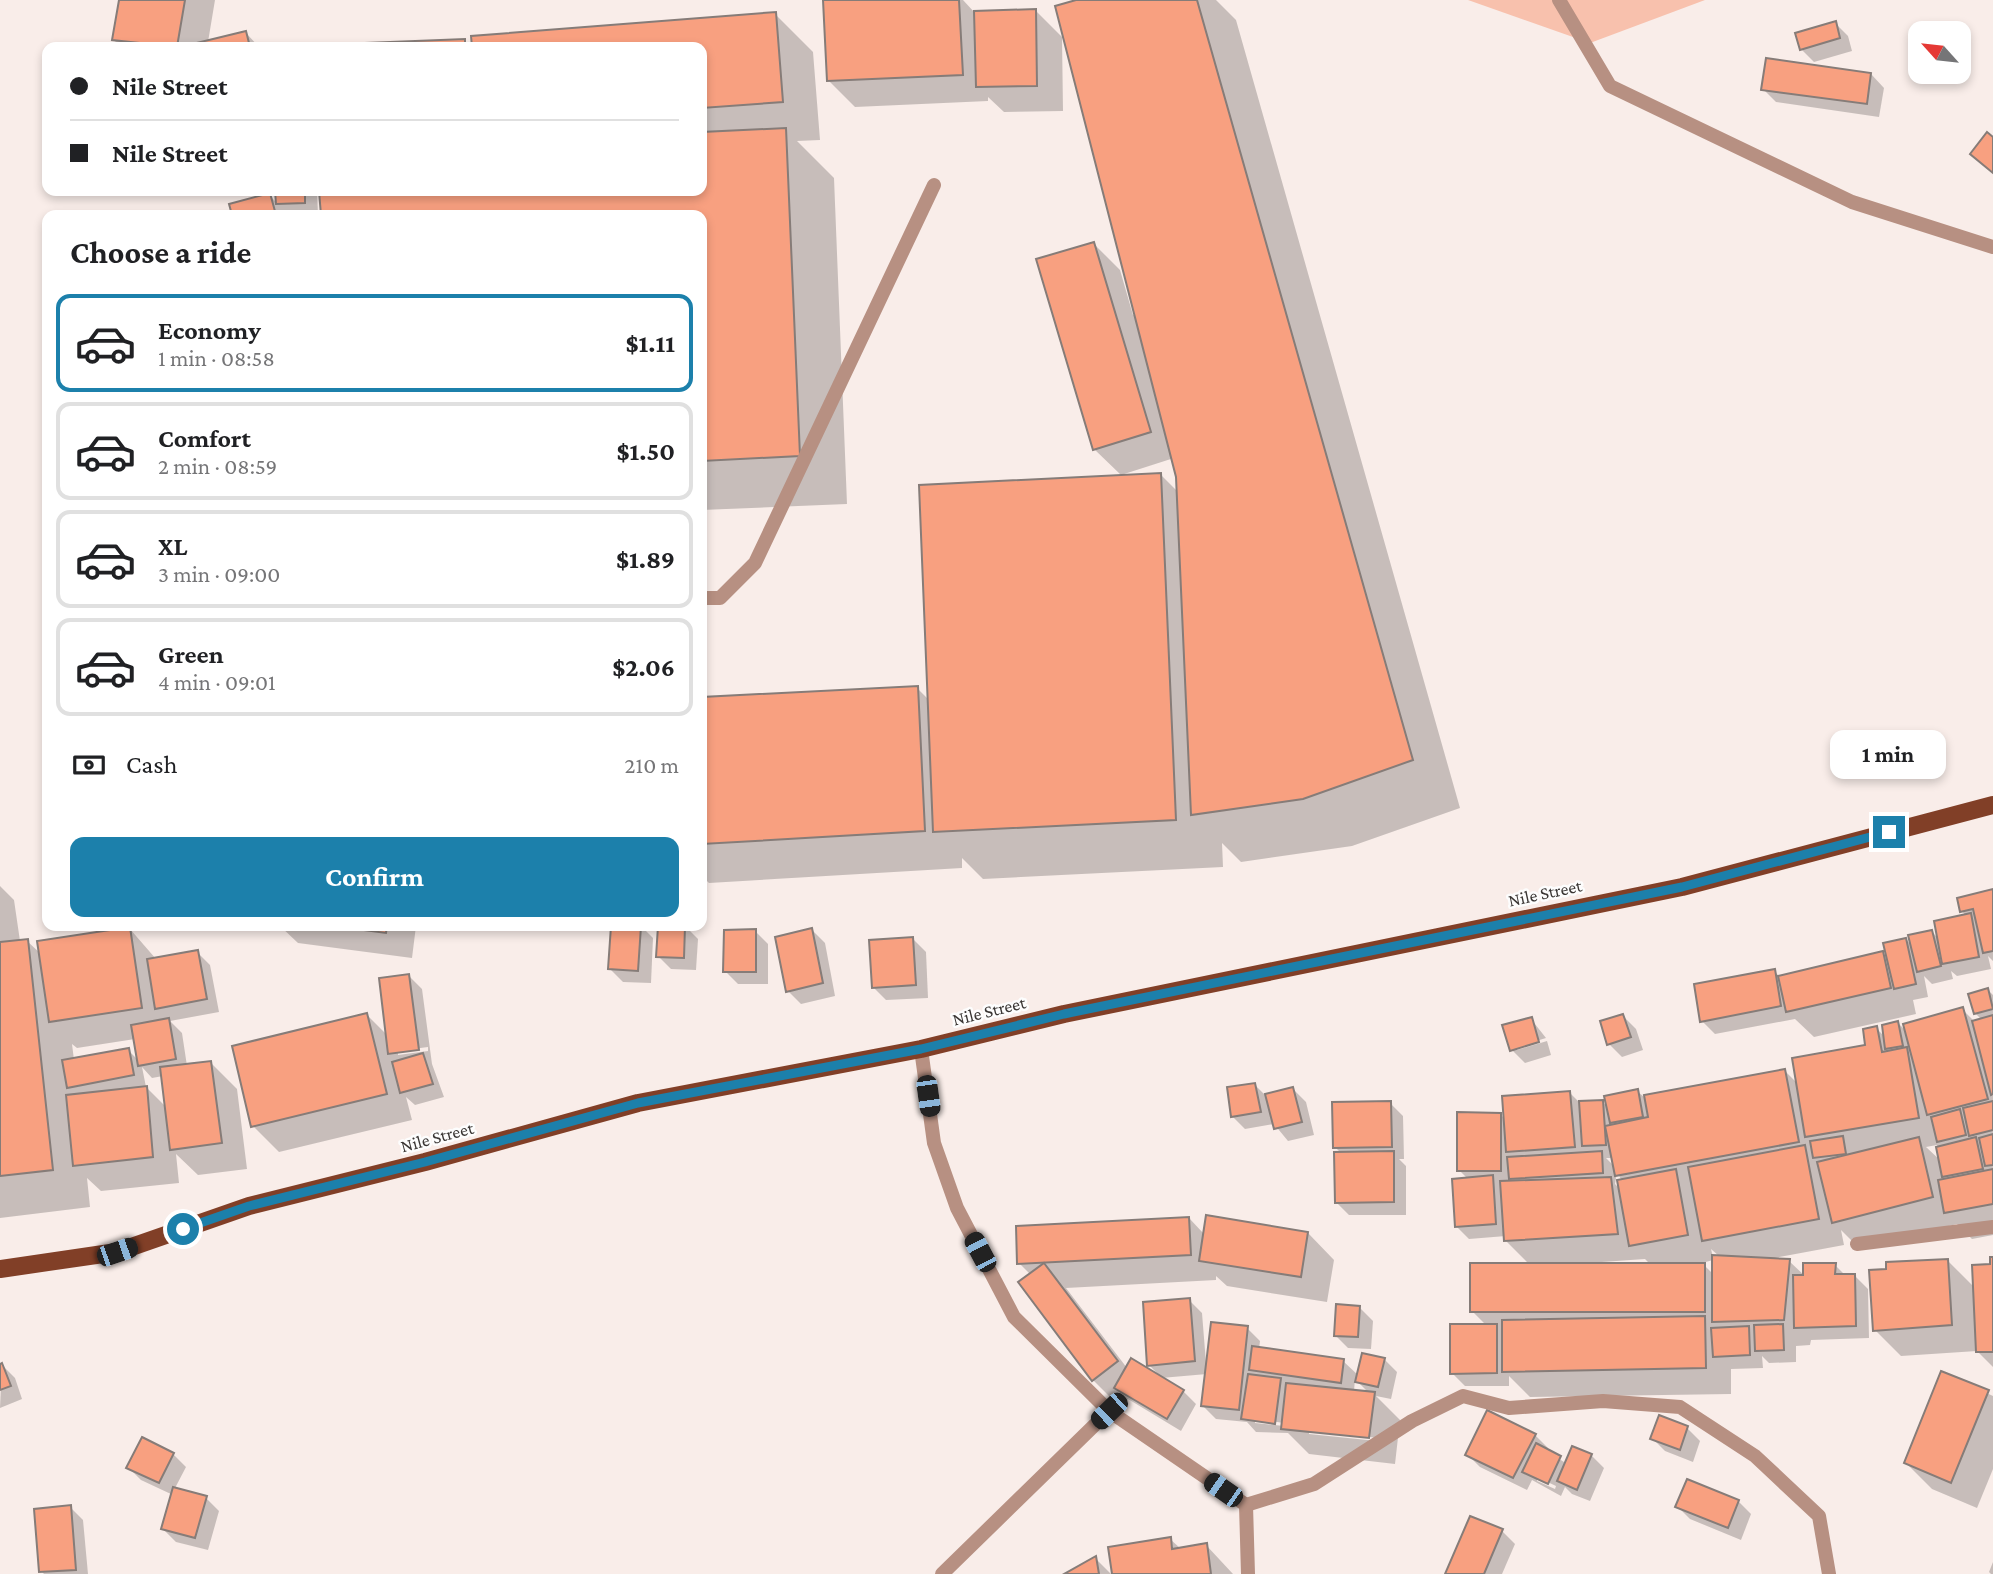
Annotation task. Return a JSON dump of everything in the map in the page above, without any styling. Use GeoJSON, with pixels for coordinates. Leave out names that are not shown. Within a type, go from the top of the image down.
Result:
{"type":"FeatureCollection","features":[{"type":"Feature","properties":{"kind":"main road","name":"Nile Street"},"geometry":{"type":"LineString","coordinates":[[0,1269],[117,1252],[249,1206],[425,1162],[638,1103],[921,1049],[1064,1014],[1682,887],[1993,806]]}},
{"type":"Feature","properties":{"kind":"street"},"geometry":{"type":"LineString","coordinates":[[1559,0],[1610,86],[1852,202],[1993,247]]}},
{"type":"Feature","properties":{"kind":"street"},"geometry":{"type":"LineString","coordinates":[[707,598],[720,598],[755,563],[934,185]]}},
{"type":"Feature","properties":{"kind":"street"},"geometry":{"type":"LineString","coordinates":[[921,1049],[934,1143],[957,1208],[1014,1317],[1109,1411],[1246,1505]]}},
{"type":"Feature","properties":{"kind":"street"},"geometry":{"type":"LineString","coordinates":[[1857,1244],[1993,1227]]}},
{"type":"Feature","properties":{"kind":"street"},"geometry":{"type":"LineString","coordinates":[[1246,1505],[1314,1484],[1412,1422],[1463,1396],[1509,1408],[1604,1401],[1680,1407],[1755,1456],[1819,1516],[1829,1574]]}},
{"type":"Feature","properties":{"kind":"street"},"geometry":{"type":"LineString","coordinates":[[942,1574],[1109,1411]]}},
{"type":"Feature","properties":{"kind":"street"},"geometry":{"type":"LineString","coordinates":[[1246,1505],[1248,1574]]}},
{"type":"Feature","properties":{"kind":"shaded area"},"geometry":{"type":"Polygon","coordinates":[[[1468,0],[1705,0],[1590,43],[1468,0]]]}},
{"type":"Feature","properties":{"kind":"building"},"geometry":{"type":"Polygon","coordinates":[[[119,0],[185,0],[178,42],[112,40],[119,0]]]}},
{"type":"Feature","properties":{"kind":"building"},"geometry":{"type":"Polygon","coordinates":[[[823,0],[959,0],[963,75],[827,81],[823,0]]]}},
{"type":"Feature","properties":{"kind":"building"},"geometry":{"type":"Polygon","coordinates":[[[1076,0],[1197,0],[1413,760],[1303,799],[1191,815],[1176,477],[1055,6],[1076,0]]]}},
{"type":"Feature","properties":{"kind":"building"},"geometry":{"type":"Polygon","coordinates":[[[1036,9],[1037,86],[976,87],[974,11],[1036,9]]]}},
{"type":"Feature","properties":{"kind":"building"},"geometry":{"type":"Polygon","coordinates":[[[776,12],[783,102],[707,108],[707,42],[472,42],[471,36],[776,12]]]}},
{"type":"Feature","properties":{"kind":"building"},"geometry":{"type":"Polygon","coordinates":[[[1836,21],[1840,38],[1800,50],[1795,33],[1836,21]]]}},
{"type":"Feature","properties":{"kind":"building"},"geometry":{"type":"Polygon","coordinates":[[[246,31],[249,42],[201,42],[246,31]]]}},
{"type":"Feature","properties":{"kind":"building"},"geometry":{"type":"Polygon","coordinates":[[[465,39],[465,42],[390,42],[465,39]]]}},
{"type":"Feature","properties":{"kind":"building"},"geometry":{"type":"Polygon","coordinates":[[[1766,58],[1871,73],[1867,104],[1761,90],[1766,58]]]}},
{"type":"Feature","properties":{"kind":"building"},"geometry":{"type":"Polygon","coordinates":[[[786,128],[800,456],[707,461],[707,210],[321,210],[319,196],[707,196],[707,132],[786,128]]]}},
{"type":"Feature","properties":{"kind":"building"},"geometry":{"type":"Polygon","coordinates":[[[1987,132],[1993,137],[1993,173],[1970,154],[1987,132]]]}},
{"type":"Feature","properties":{"kind":"building"},"geometry":{"type":"Polygon","coordinates":[[[259,196],[271,196],[275,210],[231,210],[229,204],[259,196]]]}},
{"type":"Feature","properties":{"kind":"building"},"geometry":{"type":"Polygon","coordinates":[[[275,196],[305,196],[305,203],[276,204],[275,196]]]}},
{"type":"Feature","properties":{"kind":"building"},"geometry":{"type":"Polygon","coordinates":[[[1094,242],[1151,432],[1093,450],[1036,259],[1094,242]]]}},
{"type":"Feature","properties":{"kind":"building"},"geometry":{"type":"Polygon","coordinates":[[[1161,473],[1176,820],[933,832],[919,485],[1161,473]]]}},
{"type":"Feature","properties":{"kind":"building"},"geometry":{"type":"Polygon","coordinates":[[[918,686],[925,831],[707,844],[707,697],[918,686]]]}},
{"type":"Feature","properties":{"kind":"building"},"geometry":{"type":"Polygon","coordinates":[[[1993,889],[1993,951],[1983,953],[1973,909],[1960,912],[1957,898],[1993,889]]]}},
{"type":"Feature","properties":{"kind":"building"},"geometry":{"type":"Polygon","coordinates":[[[1971,913],[1979,957],[1942,964],[1934,921],[1971,913]]]}},
{"type":"Feature","properties":{"kind":"building"},"geometry":{"type":"Polygon","coordinates":[[[812,928],[823,983],[786,992],[775,937],[812,928]]]}},
{"type":"Feature","properties":{"kind":"building"},"geometry":{"type":"Polygon","coordinates":[[[756,929],[756,972],[723,972],[724,930],[756,929]]]}},
{"type":"Feature","properties":{"kind":"building"},"geometry":{"type":"Polygon","coordinates":[[[1932,930],[1941,966],[1917,972],[1908,935],[1932,930]]]}},
{"type":"Feature","properties":{"kind":"building"},"geometry":{"type":"Polygon","coordinates":[[[103,931],[131,931],[142,1008],[49,1022],[37,941],[103,931]]]}},
{"type":"Feature","properties":{"kind":"building"},"geometry":{"type":"Polygon","coordinates":[[[611,931],[641,931],[638,971],[608,969],[611,931]]]}},
{"type":"Feature","properties":{"kind":"building"},"geometry":{"type":"Polygon","coordinates":[[[658,931],[685,931],[684,958],[656,957],[658,931]]]}},
{"type":"Feature","properties":{"kind":"building"},"geometry":{"type":"Polygon","coordinates":[[[913,937],[916,985],[872,988],[869,940],[913,937]]]}},
{"type":"Feature","properties":{"kind":"building"},"geometry":{"type":"Polygon","coordinates":[[[1906,938],[1916,984],[1894,989],[1883,943],[1906,938]]]}},
{"type":"Feature","properties":{"kind":"building"},"geometry":{"type":"Polygon","coordinates":[[[28,939],[53,1170],[0,1176],[0,942],[28,939]]]}},
{"type":"Feature","properties":{"kind":"building"},"geometry":{"type":"Polygon","coordinates":[[[198,950],[207,999],[155,1009],[147,959],[198,950]]]}},
{"type":"Feature","properties":{"kind":"building"},"geometry":{"type":"Polygon","coordinates":[[[1883,951],[1891,988],[1786,1012],[1778,976],[1883,951]]]}},
{"type":"Feature","properties":{"kind":"building"},"geometry":{"type":"Polygon","coordinates":[[[1775,969],[1781,1006],[1700,1022],[1694,984],[1775,969]]]}},
{"type":"Feature","properties":{"kind":"building"},"geometry":{"type":"Polygon","coordinates":[[[409,974],[419,1050],[388,1054],[379,978],[409,974]]]}},
{"type":"Feature","properties":{"kind":"building"},"geometry":{"type":"Polygon","coordinates":[[[1988,988],[1993,1009],[1974,1014],[1968,994],[1988,988]]]}},
{"type":"Feature","properties":{"kind":"building"},"geometry":{"type":"Polygon","coordinates":[[[1963,1007],[1988,1099],[1927,1115],[1903,1024],[1963,1007]]]}},
{"type":"Feature","properties":{"kind":"building"},"geometry":{"type":"Polygon","coordinates":[[[367,1013],[387,1094],[251,1127],[232,1046],[367,1013]]]}},
{"type":"Feature","properties":{"kind":"building"},"geometry":{"type":"Polygon","coordinates":[[[1623,1014],[1631,1037],[1607,1045],[1600,1021],[1623,1014]]]}},
{"type":"Feature","properties":{"kind":"building"},"geometry":{"type":"Polygon","coordinates":[[[1993,1015],[1993,1094],[1991,1095],[1972,1021],[1993,1015]]]}},
{"type":"Feature","properties":{"kind":"building"},"geometry":{"type":"Polygon","coordinates":[[[1532,1017],[1539,1042],[1510,1051],[1502,1025],[1532,1017]]]}},
{"type":"Feature","properties":{"kind":"building"},"geometry":{"type":"Polygon","coordinates":[[[169,1018],[176,1059],[138,1066],[131,1025],[169,1018]]]}},
{"type":"Feature","properties":{"kind":"building"},"geometry":{"type":"Polygon","coordinates":[[[1898,1021],[1903,1046],[1885,1049],[1882,1025],[1898,1021]]]}},
{"type":"Feature","properties":{"kind":"building"},"geometry":{"type":"Polygon","coordinates":[[[1877,1026],[1882,1052],[1907,1047],[1919,1118],[1805,1137],[1792,1058],[1865,1045],[1863,1029],[1877,1026]]]}},
{"type":"Feature","properties":{"kind":"building"},"geometry":{"type":"Polygon","coordinates":[[[129,1048],[134,1075],[67,1088],[62,1060],[129,1048]]]}},
{"type":"Feature","properties":{"kind":"building"},"geometry":{"type":"Polygon","coordinates":[[[423,1053],[433,1084],[400,1093],[392,1062],[423,1053]]]}},
{"type":"Feature","properties":{"kind":"building"},"geometry":{"type":"Polygon","coordinates":[[[211,1061],[222,1143],[170,1150],[160,1067],[211,1061]]]}},
{"type":"Feature","properties":{"kind":"building"},"geometry":{"type":"Polygon","coordinates":[[[1785,1069],[1799,1142],[1615,1176],[1605,1126],[1648,1117],[1644,1095],[1785,1069]]]}},
{"type":"Feature","properties":{"kind":"building"},"geometry":{"type":"Polygon","coordinates":[[[1255,1083],[1261,1112],[1231,1117],[1227,1087],[1255,1083]]]}},
{"type":"Feature","properties":{"kind":"building"},"geometry":{"type":"Polygon","coordinates":[[[147,1086],[153,1157],[73,1166],[66,1095],[147,1086]]]}},
{"type":"Feature","properties":{"kind":"building"},"geometry":{"type":"Polygon","coordinates":[[[1293,1087],[1302,1122],[1274,1129],[1265,1094],[1293,1087]]]}},
{"type":"Feature","properties":{"kind":"building"},"geometry":{"type":"Polygon","coordinates":[[[1638,1089],[1643,1117],[1610,1123],[1604,1096],[1638,1089]]]}},
{"type":"Feature","properties":{"kind":"building"},"geometry":{"type":"Polygon","coordinates":[[[1570,1091],[1575,1147],[1506,1152],[1502,1096],[1570,1091]]]}},
{"type":"Feature","properties":{"kind":"building"},"geometry":{"type":"Polygon","coordinates":[[[1603,1100],[1606,1145],[1582,1146],[1579,1101],[1603,1100]]]}},
{"type":"Feature","properties":{"kind":"building"},"geometry":{"type":"Polygon","coordinates":[[[1391,1101],[1392,1147],[1333,1148],[1332,1102],[1391,1101]]]}},
{"type":"Feature","properties":{"kind":"building"},"geometry":{"type":"Polygon","coordinates":[[[1993,1101],[1993,1130],[1969,1136],[1963,1108],[1993,1101]]]}},
{"type":"Feature","properties":{"kind":"building"},"geometry":{"type":"Polygon","coordinates":[[[1960,1109],[1966,1135],[1937,1142],[1931,1117],[1960,1109]]]}},
{"type":"Feature","properties":{"kind":"building"},"geometry":{"type":"Polygon","coordinates":[[[1457,1112],[1501,1113],[1501,1171],[1457,1171],[1457,1112]]]}},
{"type":"Feature","properties":{"kind":"building"},"geometry":{"type":"Polygon","coordinates":[[[1993,1134],[1993,1165],[1985,1166],[1979,1138],[1993,1134]]]}},
{"type":"Feature","properties":{"kind":"building"},"geometry":{"type":"Polygon","coordinates":[[[1843,1136],[1846,1154],[1813,1158],[1810,1141],[1843,1136]]]}},
{"type":"Feature","properties":{"kind":"building"},"geometry":{"type":"Polygon","coordinates":[[[1919,1137],[1933,1197],[1832,1223],[1817,1162],[1919,1137]]]}},
{"type":"Feature","properties":{"kind":"building"},"geometry":{"type":"Polygon","coordinates":[[[1976,1137],[1983,1169],[1942,1177],[1936,1147],[1976,1137]]]}},
{"type":"Feature","properties":{"kind":"building"},"geometry":{"type":"Polygon","coordinates":[[[1805,1145],[1819,1219],[1702,1241],[1688,1167],[1805,1145]]]}},
{"type":"Feature","properties":{"kind":"building"},"geometry":{"type":"Polygon","coordinates":[[[1394,1151],[1394,1202],[1335,1203],[1334,1152],[1394,1151]]]}},
{"type":"Feature","properties":{"kind":"building"},"geometry":{"type":"Polygon","coordinates":[[[1602,1151],[1603,1173],[1509,1179],[1507,1157],[1602,1151]]]}},
{"type":"Feature","properties":{"kind":"building"},"geometry":{"type":"Polygon","coordinates":[[[1676,1169],[1688,1235],[1629,1246],[1617,1180],[1676,1169]]]}},
{"type":"Feature","properties":{"kind":"building"},"geometry":{"type":"Polygon","coordinates":[[[1993,1169],[1993,1204],[1944,1213],[1938,1180],[1993,1169]]]}},
{"type":"Feature","properties":{"kind":"building"},"geometry":{"type":"Polygon","coordinates":[[[1493,1175],[1496,1224],[1455,1227],[1452,1179],[1493,1175]]]}},
{"type":"Feature","properties":{"kind":"building"},"geometry":{"type":"Polygon","coordinates":[[[1611,1177],[1618,1234],[1504,1241],[1500,1181],[1611,1177]]]}},
{"type":"Feature","properties":{"kind":"building"},"geometry":{"type":"Polygon","coordinates":[[[1206,1215],[1308,1232],[1301,1277],[1199,1261],[1206,1215]]]}},
{"type":"Feature","properties":{"kind":"building"},"geometry":{"type":"Polygon","coordinates":[[[1189,1217],[1191,1255],[1017,1264],[1016,1226],[1189,1217]]]}},
{"type":"Feature","properties":{"kind":"building"},"geometry":{"type":"Polygon","coordinates":[[[1712,1255],[1790,1259],[1784,1320],[1712,1322],[1712,1255]]]}},
{"type":"Feature","properties":{"kind":"building"},"geometry":{"type":"Polygon","coordinates":[[[1990,1257],[1993,1257],[1993,1352],[1976,1352],[1972,1265],[1990,1264],[1990,1257]]]}},
{"type":"Feature","properties":{"kind":"building"},"geometry":{"type":"Polygon","coordinates":[[[1948,1259],[1952,1325],[1873,1331],[1869,1270],[1886,1269],[1886,1262],[1948,1259]]]}},
{"type":"Feature","properties":{"kind":"building"},"geometry":{"type":"Polygon","coordinates":[[[1044,1263],[1118,1361],[1092,1381],[1018,1282],[1044,1263]]]}},
{"type":"Feature","properties":{"kind":"building"},"geometry":{"type":"Polygon","coordinates":[[[1470,1263],[1705,1263],[1705,1312],[1470,1312],[1470,1263]]]}},
{"type":"Feature","properties":{"kind":"building"},"geometry":{"type":"Polygon","coordinates":[[[1803,1263],[1836,1263],[1835,1274],[1855,1274],[1856,1326],[1794,1328],[1793,1275],[1803,1275],[1803,1263]]]}},
{"type":"Feature","properties":{"kind":"building"},"geometry":{"type":"Polygon","coordinates":[[[1190,1298],[1195,1361],[1147,1366],[1143,1302],[1190,1298]]]}},
{"type":"Feature","properties":{"kind":"building"},"geometry":{"type":"Polygon","coordinates":[[[1336,1304],[1360,1306],[1358,1337],[1334,1336],[1336,1304]]]}},
{"type":"Feature","properties":{"kind":"building"},"geometry":{"type":"Polygon","coordinates":[[[1705,1316],[1706,1368],[1502,1372],[1502,1320],[1705,1316]]]}},
{"type":"Feature","properties":{"kind":"building"},"geometry":{"type":"Polygon","coordinates":[[[1211,1322],[1248,1326],[1239,1410],[1201,1406],[1211,1322]]]}},
{"type":"Feature","properties":{"kind":"building"},"geometry":{"type":"Polygon","coordinates":[[[1450,1324],[1497,1324],[1497,1373],[1450,1374],[1450,1324]]]}},
{"type":"Feature","properties":{"kind":"building"},"geometry":{"type":"Polygon","coordinates":[[[1783,1324],[1784,1350],[1755,1351],[1754,1325],[1783,1324]]]}},
{"type":"Feature","properties":{"kind":"building"},"geometry":{"type":"Polygon","coordinates":[[[1749,1326],[1750,1355],[1713,1357],[1711,1328],[1749,1326]]]}},
{"type":"Feature","properties":{"kind":"building"},"geometry":{"type":"Polygon","coordinates":[[[1252,1346],[1344,1359],[1341,1383],[1249,1370],[1252,1346]]]}},
{"type":"Feature","properties":{"kind":"building"},"geometry":{"type":"Polygon","coordinates":[[[1362,1353],[1385,1358],[1378,1387],[1355,1382],[1362,1353]]]}},
{"type":"Feature","properties":{"kind":"building"},"geometry":{"type":"Polygon","coordinates":[[[1131,1358],[1184,1390],[1167,1419],[1114,1388],[1131,1358]]]}},
{"type":"Feature","properties":{"kind":"building"},"geometry":{"type":"Polygon","coordinates":[[[2,1363],[11,1386],[0,1390],[0,1364],[2,1363]]]}},
{"type":"Feature","properties":{"kind":"building"},"geometry":{"type":"Polygon","coordinates":[[[1941,1371],[1989,1390],[1951,1483],[1904,1463],[1941,1371]]]}},
{"type":"Feature","properties":{"kind":"building"},"geometry":{"type":"Polygon","coordinates":[[[1248,1374],[1281,1378],[1275,1424],[1241,1419],[1248,1374]]]}},
{"type":"Feature","properties":{"kind":"building"},"geometry":{"type":"Polygon","coordinates":[[[1286,1383],[1375,1392],[1369,1438],[1281,1429],[1286,1383]]]}},
{"type":"Feature","properties":{"kind":"building"},"geometry":{"type":"Polygon","coordinates":[[[1487,1410],[1536,1434],[1513,1478],[1465,1455],[1487,1410]]]}},
{"type":"Feature","properties":{"kind":"building"},"geometry":{"type":"Polygon","coordinates":[[[1659,1415],[1688,1426],[1680,1450],[1650,1439],[1659,1415]]]}},
{"type":"Feature","properties":{"kind":"building"},"geometry":{"type":"Polygon","coordinates":[[[142,1437],[174,1453],[159,1483],[126,1468],[142,1437]]]}},
{"type":"Feature","properties":{"kind":"building"},"geometry":{"type":"Polygon","coordinates":[[[1536,1443],[1561,1456],[1548,1484],[1522,1472],[1536,1443]]]}},
{"type":"Feature","properties":{"kind":"building"},"geometry":{"type":"Polygon","coordinates":[[[1572,1446],[1592,1454],[1577,1490],[1557,1481],[1572,1446]]]}},
{"type":"Feature","properties":{"kind":"building"},"geometry":{"type":"Polygon","coordinates":[[[1687,1479],[1739,1500],[1728,1528],[1675,1507],[1687,1479]]]}},
{"type":"Feature","properties":{"kind":"building"},"geometry":{"type":"Polygon","coordinates":[[[173,1487],[207,1496],[195,1538],[161,1529],[173,1487]]]}},
{"type":"Feature","properties":{"kind":"building"},"geometry":{"type":"Polygon","coordinates":[[[71,1505],[76,1570],[39,1572],[34,1509],[71,1505]]]}},
{"type":"Feature","properties":{"kind":"building"},"geometry":{"type":"Polygon","coordinates":[[[1470,1516],[1503,1529],[1484,1574],[1445,1574],[1470,1516]]]}},
{"type":"Feature","properties":{"kind":"building"},"geometry":{"type":"Polygon","coordinates":[[[1171,1537],[1172,1549],[1207,1543],[1211,1574],[1112,1574],[1108,1547],[1171,1537]]]}},
{"type":"Feature","properties":{"kind":"building"},"geometry":{"type":"Polygon","coordinates":[[[1096,1556],[1099,1574],[1064,1574],[1096,1556]]]}},
{"type":"Feature","properties":{"kind":"route"},"geometry":{"type":"LineString","coordinates":[[183,1229],[249,1206],[425,1162],[638,1103],[921,1049],[1064,1014],[1682,887],[1889,832]]}}]}
